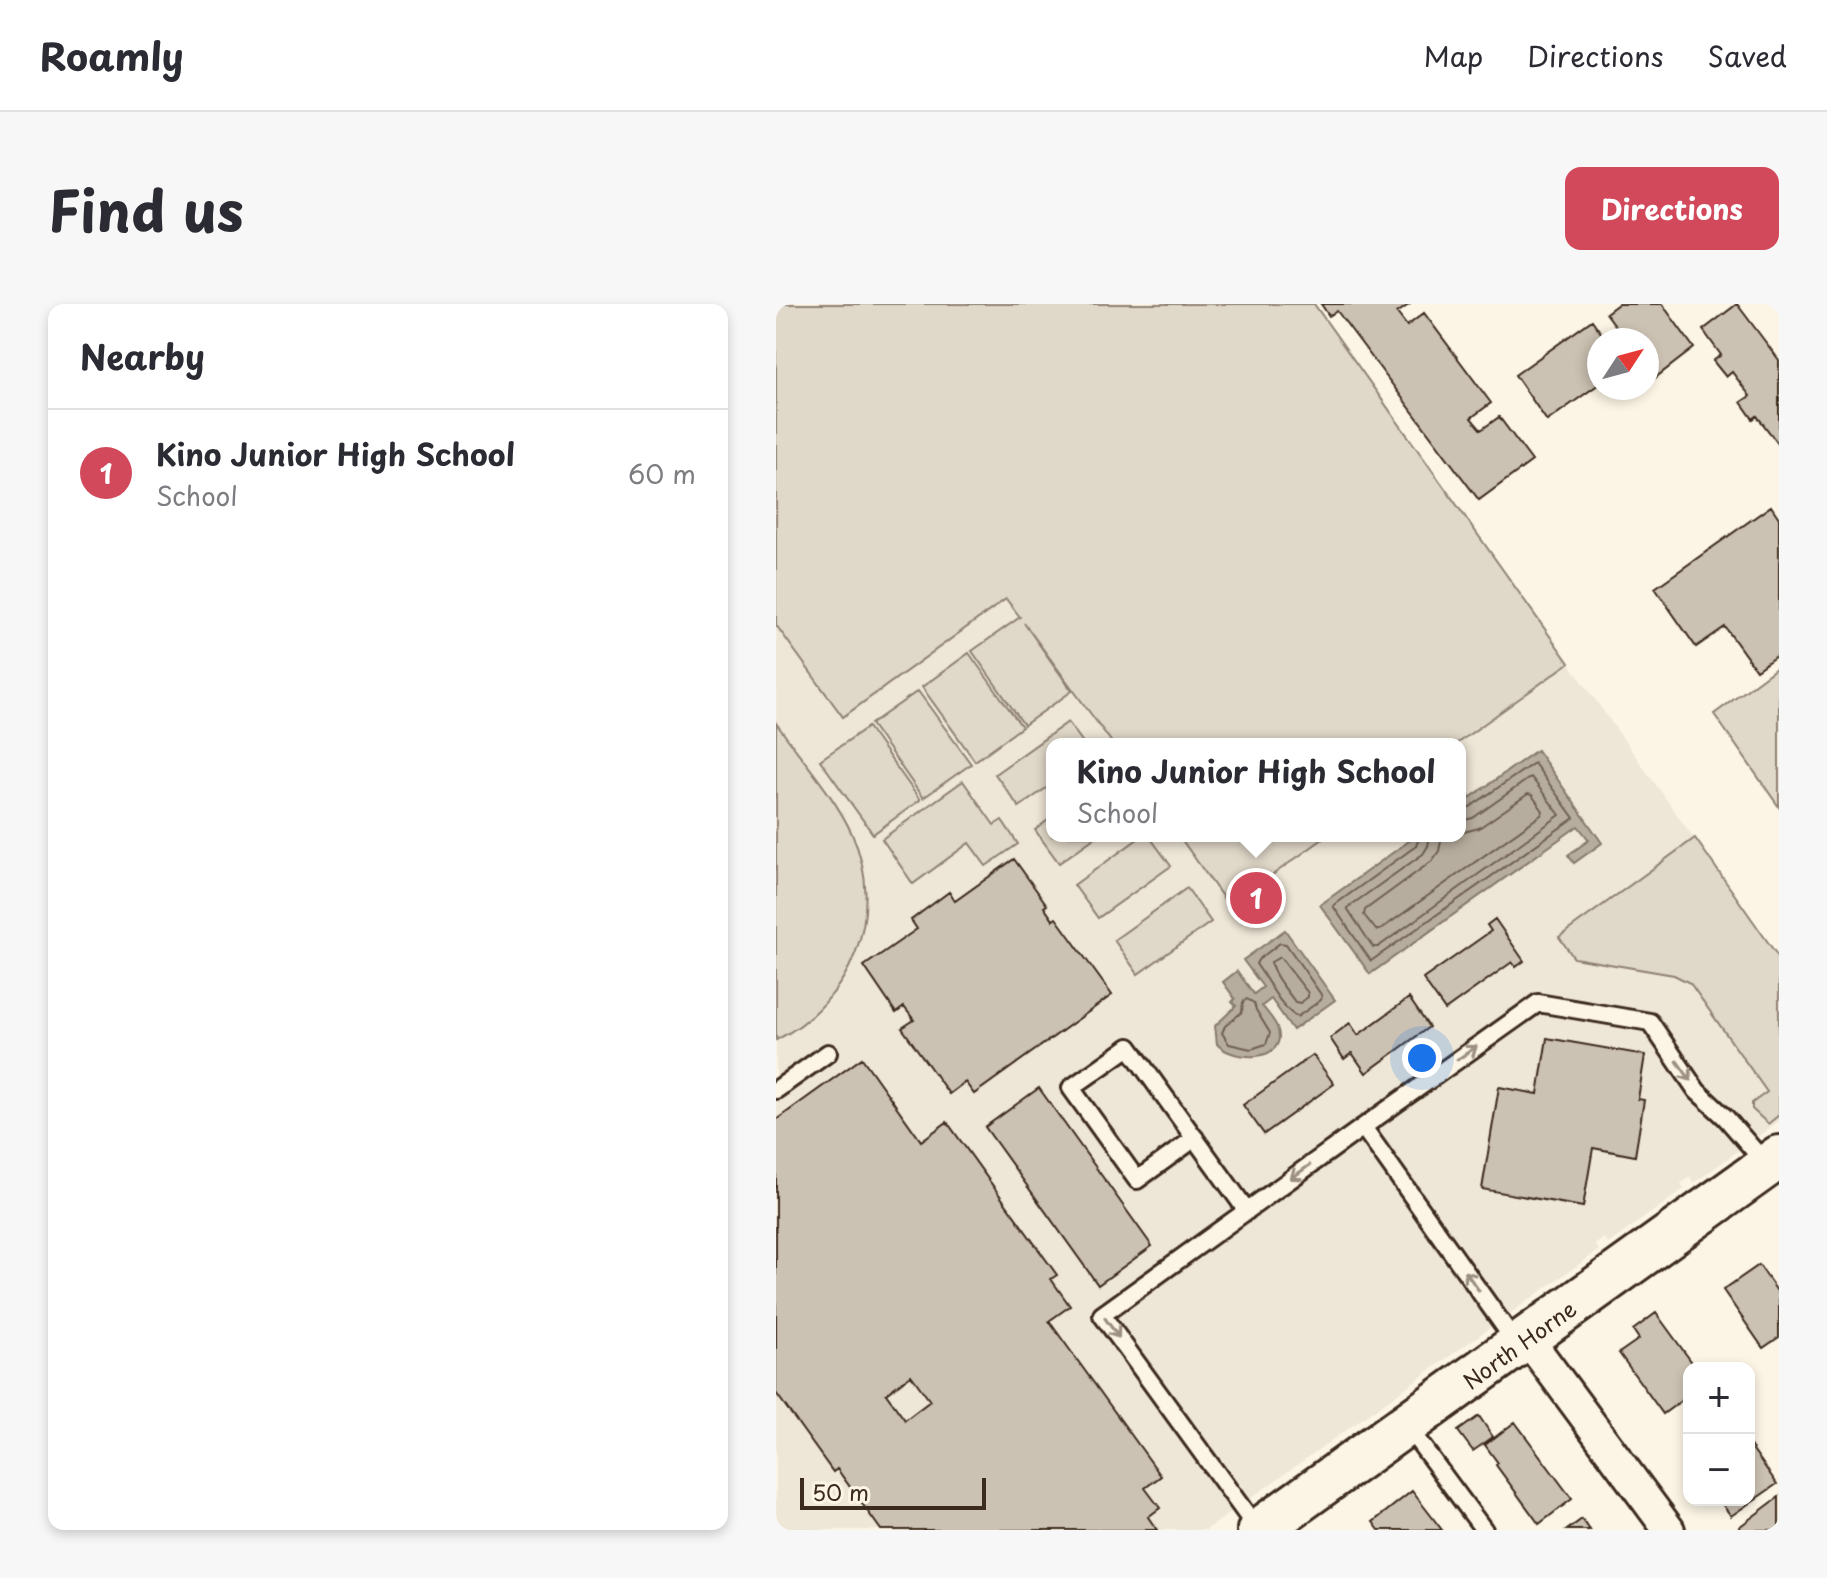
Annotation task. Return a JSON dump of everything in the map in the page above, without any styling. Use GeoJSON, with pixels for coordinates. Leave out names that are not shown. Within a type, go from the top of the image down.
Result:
{"type":"FeatureCollection","features":[{"type":"Feature","properties":{"kind":"street","name":"North Horne"},"geometry":{"type":"LineString","coordinates":[[1276,1525],[1406,1424],[1522,1341],[1775,1168]]}},
{"type":"Feature","properties":{"kind":"street"},"geometry":{"type":"LineString","coordinates":[[1522,1341],[1669,1530]]}},
{"type":"Feature","properties":{"kind":"lane"},"geometry":{"type":"LineString","coordinates":[[1276,1525],[1102,1315],[1363,1127],[1538,1003],[1650,1022],[1697,1091],[1775,1168]]}},
{"type":"Feature","properties":{"kind":"lane"},"geometry":{"type":"LineString","coordinates":[[1195,1138],[1137,1180],[1071,1088],[1129,1047],[1195,1138],[1247,1211]]}},
{"type":"Feature","properties":{"kind":"lane"},"geometry":{"type":"LineString","coordinates":[[776,1090],[828,1053]]}},
{"type":"Feature","properties":{"kind":"lane"},"geometry":{"type":"LineString","coordinates":[[1363,1127],[1522,1341]]}},
{"type":"Feature","properties":{"kind":"lane"},"geometry":{"type":"LineString","coordinates":[[1406,1424],[1484,1530]]}},
{"type":"Feature","properties":{"kind":"shaded area"},"geometry":{"type":"Polygon","coordinates":[[[776,304],[1314,304],[1779,958],[1779,1121],[1694,1183],[1689,1177],[1681,1184],[1684,1189],[1608,1244],[1604,1238],[1595,1245],[1599,1250],[1206,1530],[776,1530],[776,304]]]}},
{"type":"Feature","properties":{"kind":"shaded area"},"geometry":{"type":"Polygon","coordinates":[[[776,304],[1314,304],[1569,663],[1464,738],[1109,738],[1024,623],[1072,691],[1024,725],[972,651],[1020,617],[1006,599],[843,717],[776,625],[776,304]]]}},
{"type":"Feature","properties":{"kind":"shaded area"},"geometry":{"type":"Polygon","coordinates":[[[969,653],[1022,727],[975,761],[922,687],[969,653]]]}},
{"type":"Feature","properties":{"kind":"shaded area"},"geometry":{"type":"Polygon","coordinates":[[[1779,666],[1779,807],[1714,714],[1779,666]]]}},
{"type":"Feature","properties":{"kind":"shaded area"},"geometry":{"type":"Polygon","coordinates":[[[918,691],[971,764],[923,798],[871,724],[918,691]]]}},
{"type":"Feature","properties":{"kind":"shaded area"},"geometry":{"type":"Polygon","coordinates":[[[1068,722],[1080,738],[1046,738],[1046,788],[1019,807],[995,774],[1068,722]]]}},
{"type":"Feature","properties":{"kind":"shaded area"},"geometry":{"type":"Polygon","coordinates":[[[776,723],[845,820],[862,864],[866,894],[856,952],[843,979],[825,1003],[803,1023],[776,1040],[776,723]]]}},
{"type":"Feature","properties":{"kind":"shaded area"},"geometry":{"type":"Polygon","coordinates":[[[868,727],[920,800],[873,834],[820,760],[868,727]]]}},
{"type":"Feature","properties":{"kind":"shaded area"},"geometry":{"type":"Polygon","coordinates":[[[963,781],[994,825],[1002,820],[1018,844],[986,866],[969,843],[913,884],[882,839],[963,781]]]}},
{"type":"Feature","properties":{"kind":"shaded area"},"geometry":{"type":"Polygon","coordinates":[[[1046,822],[1046,842],[1089,842],[1059,863],[1035,830],[1046,822]]]}},
{"type":"Feature","properties":{"kind":"shaded area"},"geometry":{"type":"Polygon","coordinates":[[[1695,838],[1779,958],[1779,1115],[1768,1124],[1752,1109],[1752,1103],[1767,1092],[1690,983],[1674,975],[1574,958],[1559,937],[1695,838]]]}},
{"type":"Feature","properties":{"kind":"shaded area"},"geometry":{"type":"Polygon","coordinates":[[[1134,842],[1153,842],[1171,866],[1098,918],[1074,885],[1134,842]]]}},
{"type":"Feature","properties":{"kind":"shaded area"},"geometry":{"type":"Polygon","coordinates":[[[1183,842],[1319,842],[1229,906],[1183,842]]]}},
{"type":"Feature","properties":{"kind":"shaded area"},"geometry":{"type":"Polygon","coordinates":[[[1187,888],[1211,922],[1138,974],[1114,940],[1187,888]]]}},
{"type":"Feature","properties":{"kind":"water"},"geometry":{"type":"Polygon","coordinates":[[[1537,750],[1602,843],[1574,863],[1568,855],[1589,840],[1578,826],[1370,974],[1320,905],[1408,842],[1466,842],[1466,801],[1537,750]]]}},
{"type":"Feature","properties":{"kind":"water"},"geometry":{"type":"Polygon","coordinates":[[[1285,930],[1335,1000],[1293,1030],[1271,999],[1262,1006],[1277,1027],[1279,1039],[1276,1047],[1258,1056],[1225,1050],[1217,1044],[1215,1026],[1236,1006],[1232,1002],[1235,999],[1223,982],[1237,971],[1254,994],[1263,987],[1243,960],[1285,930]]]}},
{"type":"Feature","properties":{"kind":"building"},"geometry":{"type":"Polygon","coordinates":[[[1321,304],[1410,304],[1397,313],[1407,326],[1424,313],[1491,403],[1471,418],[1481,430],[1499,417],[1532,461],[1479,500],[1337,311],[1329,316],[1321,304]]]}},
{"type":"Feature","properties":{"kind":"building"},"geometry":{"type":"Polygon","coordinates":[[[1618,304],[1662,304],[1694,348],[1659,375],[1659,328],[1617,328],[1606,313],[1618,304]]]}},
{"type":"Feature","properties":{"kind":"building"},"geometry":{"type":"Polygon","coordinates":[[[1737,304],[1779,360],[1779,445],[1757,416],[1753,419],[1741,402],[1750,396],[1732,372],[1726,377],[1713,361],[1721,355],[1703,330],[1737,304]]]}},
{"type":"Feature","properties":{"kind":"building"},"geometry":{"type":"Polygon","coordinates":[[[1592,320],[1598,328],[1587,328],[1587,393],[1547,421],[1515,375],[1592,320]]]}},
{"type":"Feature","properties":{"kind":"building"},"geometry":{"type":"Polygon","coordinates":[[[1771,506],[1779,518],[1779,654],[1756,670],[1725,627],[1696,647],[1655,588],[1771,506]]]}},
{"type":"Feature","properties":{"kind":"building"},"geometry":{"type":"Polygon","coordinates":[[[1014,859],[1047,905],[1044,907],[1053,920],[1056,918],[1112,995],[974,1094],[965,1082],[949,1094],[902,1028],[914,1020],[904,1007],[896,1013],[864,966],[917,929],[911,920],[949,892],[955,901],[1014,859]]]}},
{"type":"Feature","properties":{"kind":"building"},"geometry":{"type":"Polygon","coordinates":[[[1495,919],[1524,961],[1516,967],[1512,962],[1445,1010],[1423,979],[1491,931],[1487,925],[1495,919]]]}},
{"type":"Feature","properties":{"kind":"building"},"geometry":{"type":"Polygon","coordinates":[[[1409,998],[1429,1027],[1366,1073],[1352,1053],[1344,1059],[1330,1038],[1350,1023],[1358,1035],[1409,998]]]}},
{"type":"Feature","properties":{"kind":"building"},"geometry":{"type":"Polygon","coordinates":[[[1547,1038],[1645,1055],[1638,1099],[1644,1100],[1635,1156],[1593,1148],[1583,1207],[1482,1189],[1499,1087],[1538,1094],[1547,1038]]]}},
{"type":"Feature","properties":{"kind":"building"},"geometry":{"type":"Polygon","coordinates":[[[1313,1055],[1334,1084],[1264,1134],[1243,1105],[1313,1055]]]}},
{"type":"Feature","properties":{"kind":"building"},"geometry":{"type":"Polygon","coordinates":[[[862,1058],[921,1141],[947,1122],[1057,1275],[1051,1279],[1070,1306],[1049,1321],[1161,1476],[1145,1488],[1160,1508],[1148,1517],[1157,1530],[881,1530],[837,1469],[833,1472],[776,1393],[776,1120],[862,1058]],[[911,1375],[886,1394],[905,1420],[930,1401],[911,1375]]]}},
{"type":"Feature","properties":{"kind":"building"},"geometry":{"type":"Polygon","coordinates":[[[1039,1088],[1152,1246],[1098,1285],[985,1127],[1039,1088]]]}},
{"type":"Feature","properties":{"kind":"building"},"geometry":{"type":"Polygon","coordinates":[[[1759,1265],[1779,1294],[1779,1337],[1763,1348],[1723,1290],[1759,1265]]]}},
{"type":"Feature","properties":{"kind":"building"},"geometry":{"type":"Polygon","coordinates":[[[1656,1313],[1692,1362],[1683,1362],[1683,1399],[1663,1414],[1619,1353],[1639,1339],[1633,1330],[1656,1313]]]}},
{"type":"Feature","properties":{"kind":"building"},"geometry":{"type":"Polygon","coordinates":[[[1479,1416],[1493,1437],[1473,1451],[1458,1431],[1479,1416]]]}},
{"type":"Feature","properties":{"kind":"building"},"geometry":{"type":"Polygon","coordinates":[[[1515,1422],[1572,1499],[1539,1524],[1485,1445],[1515,1422]]]}},
{"type":"Feature","properties":{"kind":"building"},"geometry":{"type":"Polygon","coordinates":[[[1755,1453],[1777,1484],[1755,1499],[1755,1453]]]}},
{"type":"Feature","properties":{"kind":"building"},"geometry":{"type":"Polygon","coordinates":[[[1412,1491],[1442,1530],[1379,1530],[1373,1522],[1412,1491]]]}},
{"type":"Feature","properties":{"kind":"building"},"geometry":{"type":"Polygon","coordinates":[[[1779,1497],[1779,1530],[1742,1530],[1739,1527],[1779,1497]]]}},
{"type":"Feature","properties":{"kind":"building"},"geometry":{"type":"Polygon","coordinates":[[[1724,1506],[1745,1506],[1731,1516],[1724,1506]]]}},
{"type":"Feature","properties":{"kind":"building"},"geometry":{"type":"Polygon","coordinates":[[[1582,1519],[1590,1530],[1567,1530],[1582,1519]]]}},
{"type":"Feature","properties":{"kind":"place","name":"Kino Junior High School"},"geometry":{"type":"Point","coordinates":[1256,898]}}]}
